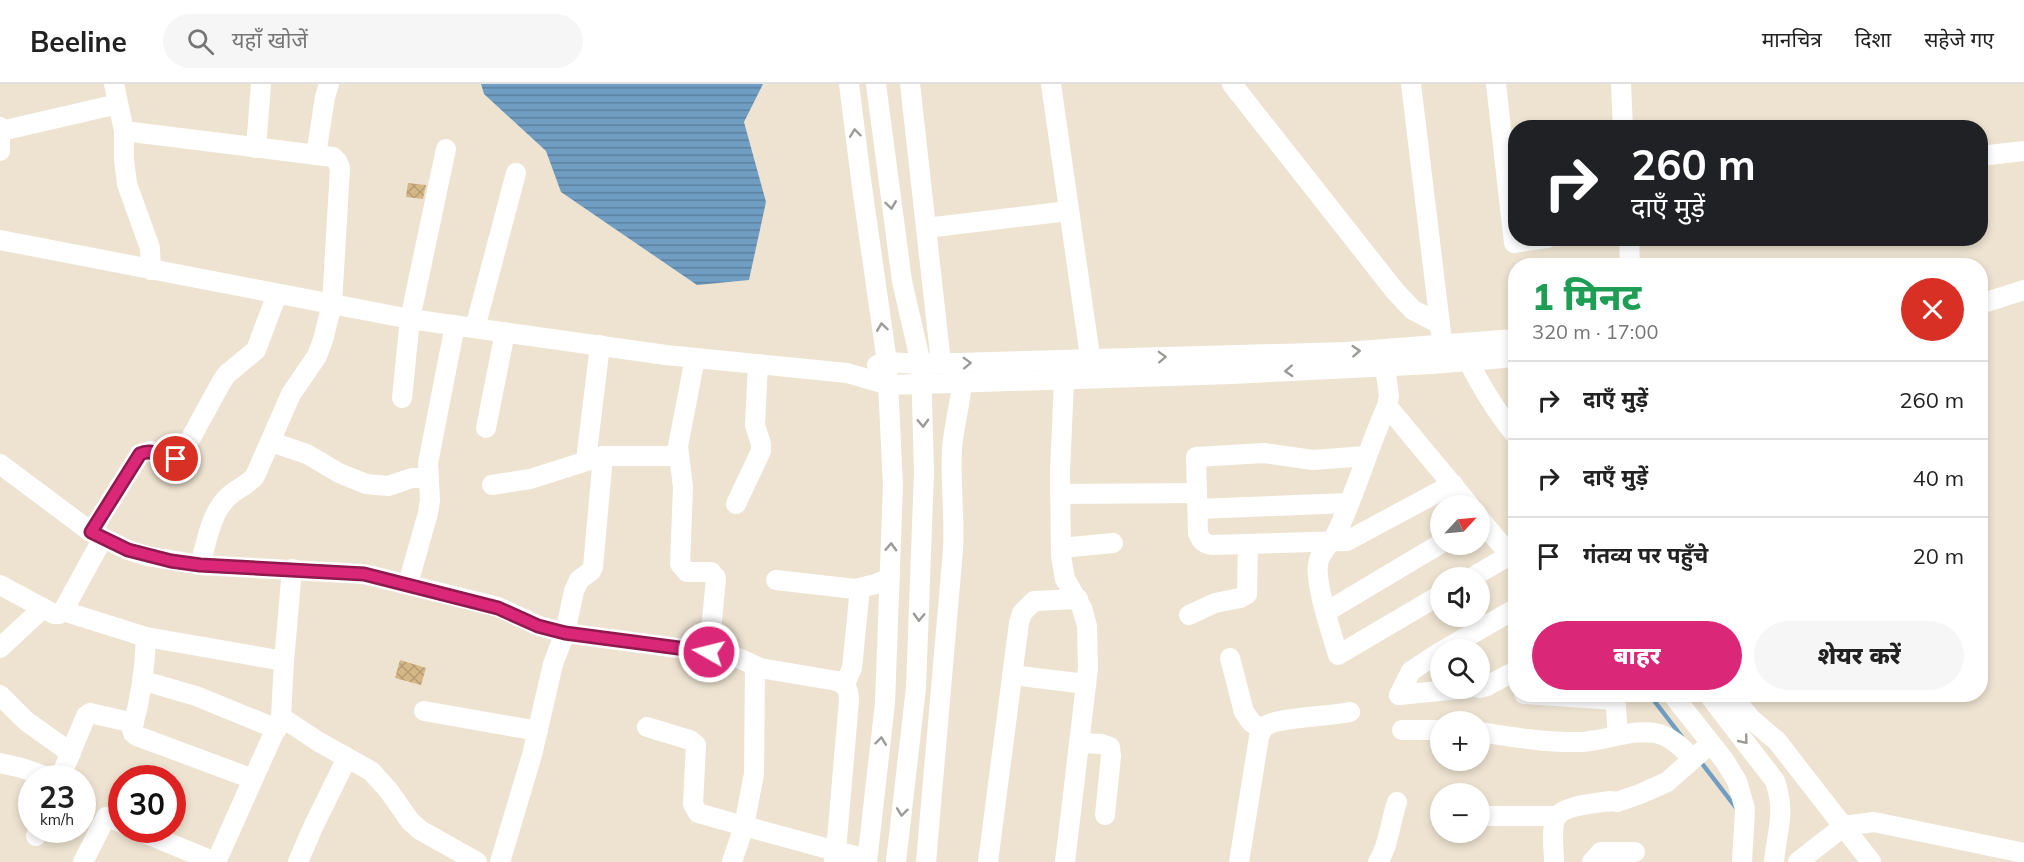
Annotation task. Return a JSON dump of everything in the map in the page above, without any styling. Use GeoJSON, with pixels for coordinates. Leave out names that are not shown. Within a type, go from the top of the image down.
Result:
{"type":"FeatureCollection","features":[{"type":"Feature","properties":{"kind":"street"},"geometry":{"type":"LineString","coordinates":[[114,84],[124,131],[127,184],[150,248],[151,270]]}},
{"type":"Feature","properties":{"kind":"street"},"geometry":{"type":"LineString","coordinates":[[256,148],[261,84]]}},
{"type":"Feature","properties":{"kind":"street"},"geometry":{"type":"LineString","coordinates":[[315,155],[329,84]]}},
{"type":"Feature","properties":{"kind":"street"},"geometry":{"type":"LineString","coordinates":[[646,727],[690,740],[696,745],[693,804],[698,813],[835,856],[867,861],[885,703],[893,486],[887,362],[849,84]]}},
{"type":"Feature","properties":{"kind":"street"},"geometry":{"type":"LineString","coordinates":[[876,84],[902,281],[921,364],[924,472],[916,688],[896,862]]}},
{"type":"Feature","properties":{"kind":"street"},"geometry":{"type":"LineString","coordinates":[[909,84],[941,363]]}},
{"type":"Feature","properties":{"kind":"street"},"geometry":{"type":"LineString","coordinates":[[1051,84],[1092,379]]}},
{"type":"Feature","properties":{"kind":"street"},"geometry":{"type":"LineString","coordinates":[[1232,84],[1395,291],[1413,310],[1440,324]]}},
{"type":"Feature","properties":{"kind":"street"},"geometry":{"type":"LineString","coordinates":[[1411,84],[1444,353]]}},
{"type":"Feature","properties":{"kind":"street"},"geometry":{"type":"LineString","coordinates":[[1496,84],[1508,190]]}},
{"type":"Feature","properties":{"kind":"street"},"geometry":{"type":"LineString","coordinates":[[1621,84],[1623,120]]}},
{"type":"Feature","properties":{"kind":"street"},"geometry":{"type":"LineString","coordinates":[[0,152],[0,129],[118,104]]}},
{"type":"Feature","properties":{"kind":"street"},"geometry":{"type":"LineString","coordinates":[[124,131],[333,157],[340,168],[332,304],[317,356],[291,394],[255,476],[231,494],[220,507],[211,525],[200,565]]}},
{"type":"Feature","properties":{"kind":"street"},"geometry":{"type":"LineString","coordinates":[[402,398],[410,319],[446,149]]}},
{"type":"Feature","properties":{"kind":"street"},"geometry":{"type":"LineString","coordinates":[[1988,155],[2024,151]]}},
{"type":"Feature","properties":{"kind":"street"},"geometry":{"type":"LineString","coordinates":[[475,328],[516,173]]}},
{"type":"Feature","properties":{"kind":"street"},"geometry":{"type":"LineString","coordinates":[[926,228],[1068,211]]}},
{"type":"Feature","properties":{"kind":"street"},"geometry":{"type":"LineString","coordinates":[[0,240],[410,319],[695,358],[847,373],[889,385],[1232,374],[1385,366],[1508,340]]}},
{"type":"Feature","properties":{"kind":"street"},"geometry":{"type":"LineString","coordinates":[[1988,301],[2024,290]]}},
{"type":"Feature","properties":{"kind":"street"},"geometry":{"type":"LineString","coordinates":[[0,648],[53,610],[97,535],[140,454],[151,451],[171,459],[182,454],[222,381],[227,374],[256,350],[278,294]]}},
{"type":"Feature","properties":{"kind":"street"},"geometry":{"type":"LineString","coordinates":[[408,584],[428,513],[430,450],[455,325]]}},
{"type":"Feature","properties":{"kind":"street"},"geometry":{"type":"LineString","coordinates":[[486,428],[505,332]]}},
{"type":"Feature","properties":{"kind":"street"},"geometry":{"type":"LineString","coordinates":[[500,862],[538,731],[553,664],[565,633],[576,585],[582,576],[591,571],[593,567],[594,458],[600,345]]}},
{"type":"Feature","properties":{"kind":"street"},"geometry":{"type":"LineString","coordinates":[[847,373],[887,362],[921,364],[1347,352],[1444,353],[1468,361],[1508,358]]}},
{"type":"Feature","properties":{"kind":"street"},"geometry":{"type":"LineString","coordinates":[[695,358],[681,427],[679,456],[683,487],[680,564],[687,572],[711,572],[716,578],[709,652]]}},
{"type":"Feature","properties":{"kind":"street"},"geometry":{"type":"LineString","coordinates":[[1468,361],[1489,400],[1508,426]]}},
{"type":"Feature","properties":{"kind":"street"},"geometry":{"type":"LineString","coordinates":[[736,504],[761,451],[755,425],[758,364]]}},
{"type":"Feature","properties":{"kind":"street"},"geometry":{"type":"LineString","coordinates":[[1385,366],[1389,396],[1387,406],[1332,542],[1320,556],[1318,565],[1317,574],[1338,655],[1430,601]]}},
{"type":"Feature","properties":{"kind":"street"},"geometry":{"type":"LineString","coordinates":[[1064,380],[1060,494],[1061,548],[1065,579],[1078,599],[1087,626],[1088,668],[1065,862]]}},
{"type":"Feature","properties":{"kind":"street"},"geometry":{"type":"LineString","coordinates":[[926,862],[953,550],[952,445],[962,383]]}},
{"type":"Feature","properties":{"kind":"street"},"geometry":{"type":"LineString","coordinates":[[1387,406],[1462,495]]}},
{"type":"Feature","properties":{"kind":"street"},"geometry":{"type":"LineString","coordinates":[[271,442],[307,454],[339,473],[366,484],[388,486],[412,478],[429,478]]}},
{"type":"Feature","properties":{"kind":"street"},"geometry":{"type":"LineString","coordinates":[[1366,456],[1303,460],[1264,453],[1196,457],[1198,533],[1206,545],[1353,540],[1454,484]]}},
{"type":"Feature","properties":{"kind":"street"},"geometry":{"type":"LineString","coordinates":[[492,485],[530,479],[594,458],[679,456]]}},
{"type":"Feature","properties":{"kind":"street"},"geometry":{"type":"LineString","coordinates":[[0,464],[97,535],[128,550],[147,556],[200,565],[364,574],[498,608],[538,626],[565,633],[734,656],[755,666],[845,684],[849,691],[849,700],[835,856]]}},
{"type":"Feature","properties":{"kind":"street"},"geometry":{"type":"LineString","coordinates":[[1060,494],[1198,501],[1348,503]]}},
{"type":"Feature","properties":{"kind":"street"},"geometry":{"type":"LineString","coordinates":[[1490,532],[1508,553]]}},
{"type":"Feature","properties":{"kind":"street"},"geometry":{"type":"LineString","coordinates":[[1061,548],[1113,543]]}},
{"type":"Feature","properties":{"kind":"street"},"geometry":{"type":"LineString","coordinates":[[1189,615],[1215,603],[1240,598],[1247,594],[1248,544]]}},
{"type":"Feature","properties":{"kind":"street"},"geometry":{"type":"LineString","coordinates":[[1326,612],[1430,550]]}},
{"type":"Feature","properties":{"kind":"street"},"geometry":{"type":"LineString","coordinates":[[1490,569],[1508,560]]}},
{"type":"Feature","properties":{"kind":"street"},"geometry":{"type":"LineString","coordinates":[[169,843],[215,862],[279,723],[292,569]]}},
{"type":"Feature","properties":{"kind":"street"},"geometry":{"type":"LineString","coordinates":[[776,580],[860,588],[890,578]]}},
{"type":"Feature","properties":{"kind":"street"},"geometry":{"type":"LineString","coordinates":[[0,585],[53,610],[146,637],[284,661]]}},
{"type":"Feature","properties":{"kind":"street"},"geometry":{"type":"LineString","coordinates":[[845,684],[852,668],[860,588]]}},
{"type":"Feature","properties":{"kind":"street"},"geometry":{"type":"LineString","coordinates":[[988,862],[1019,623],[1027,606],[1034,601],[1078,599]]}},
{"type":"Feature","properties":{"kind":"street"},"geometry":{"type":"LineString","coordinates":[[1463,639],[1508,613]]}},
{"type":"Feature","properties":{"kind":"street"},"geometry":{"type":"LineString","coordinates":[[146,637],[144,681],[133,733],[252,779]]}},
{"type":"Feature","properties":{"kind":"street"},"geometry":{"type":"LineString","coordinates":[[1230,658],[1244,712],[1251,722],[1262,730]]}},
{"type":"Feature","properties":{"kind":"street"},"geometry":{"type":"LineString","coordinates":[[1430,659],[1411,671],[1399,694],[1430,691]]}},
{"type":"Feature","properties":{"kind":"street"},"geometry":{"type":"LineString","coordinates":[[732,862],[744,826],[754,774],[755,666]]}},
{"type":"Feature","properties":{"kind":"street"},"geometry":{"type":"LineString","coordinates":[[1012,675],[1086,684]]}},
{"type":"Feature","properties":{"kind":"street"},"geometry":{"type":"LineString","coordinates":[[144,681],[279,723],[364,766],[378,777],[410,821],[420,830],[477,862]]}},
{"type":"Feature","properties":{"kind":"street"},"geometry":{"type":"LineString","coordinates":[[1490,685],[1508,681]]}},
{"type":"Feature","properties":{"kind":"street"},"geometry":{"type":"LineString","coordinates":[[0,695],[26,721],[71,753]]}},
{"type":"Feature","properties":{"kind":"street"},"geometry":{"type":"LineString","coordinates":[[1615,702],[1618,735]]}},
{"type":"Feature","properties":{"kind":"street"},"geometry":{"type":"LineString","coordinates":[[1678,702],[1724,760],[1737,781],[1745,808],[1742,862]]}},
{"type":"Feature","properties":{"kind":"street"},"geometry":{"type":"LineString","coordinates":[[1714,702],[1775,781],[1782,812],[1779,860]]}},
{"type":"Feature","properties":{"kind":"street"},"geometry":{"type":"LineString","coordinates":[[1737,702],[1751,719],[1777,741],[1871,862]]}},
{"type":"Feature","properties":{"kind":"street"},"geometry":{"type":"LineString","coordinates":[[424,711],[538,731]]}},
{"type":"Feature","properties":{"kind":"street"},"geometry":{"type":"LineString","coordinates":[[1239,862],[1259,736],[1262,730],[1265,726],[1275,722],[1350,712]]}},
{"type":"Feature","properties":{"kind":"street"},"geometry":{"type":"LineString","coordinates":[[66,765],[86,716],[90,713],[134,723]]}},
{"type":"Feature","properties":{"kind":"street"},"geometry":{"type":"LineString","coordinates":[[1402,730],[1430,730]]}},
{"type":"Feature","properties":{"kind":"street"},"geometry":{"type":"LineString","coordinates":[[1490,733],[1582,742],[1645,732],[1674,741],[1693,759]]}},
{"type":"Feature","properties":{"kind":"street"},"geometry":{"type":"LineString","coordinates":[[1079,743],[1102,744],[1110,747],[1105,815]]}},
{"type":"Feature","properties":{"kind":"street"},"geometry":{"type":"LineString","coordinates":[[1490,816],[1557,816],[1571,808],[1617,802],[1667,782],[1710,744]]}},
{"type":"Feature","properties":{"kind":"street"},"geometry":{"type":"LineString","coordinates":[[298,862],[347,758]]}},
{"type":"Feature","properties":{"kind":"street"},"geometry":{"type":"LineString","coordinates":[[0,763],[18,767]]}},
{"type":"Feature","properties":{"kind":"street"},"geometry":{"type":"LineString","coordinates":[[1779,860],[1792,799],[1802,772]]}},
{"type":"Feature","properties":{"kind":"street"},"geometry":{"type":"LineString","coordinates":[[1378,862],[1386,849],[1391,817],[1397,802]]}},
{"type":"Feature","properties":{"kind":"street"},"geometry":{"type":"LineString","coordinates":[[1554,862],[1554,825],[1557,816]]}},
{"type":"Feature","properties":{"kind":"street"},"geometry":{"type":"LineString","coordinates":[[83,862],[106,817],[108,818]]}},
{"type":"Feature","properties":{"kind":"street"},"geometry":{"type":"LineString","coordinates":[[1798,862],[1844,826],[1874,822],[2024,853]]}},
{"type":"Feature","properties":{"kind":"street"},"geometry":{"type":"LineString","coordinates":[[1592,862],[1600,852],[1634,850]]}},
{"type":"Feature","properties":{"kind":"water"},"geometry":{"type":"Polygon","coordinates":[[[481,84],[763,84],[744,122],[766,202],[749,280],[697,285],[561,192],[546,151],[484,94],[481,84]]]}},
{"type":"Feature","properties":{"kind":"building"},"geometry":{"type":"Polygon","coordinates":[[[408,183],[426,185],[423,199],[406,197],[408,183]]]}},
{"type":"Feature","properties":{"kind":"building"},"geometry":{"type":"Polygon","coordinates":[[[400,660],[426,668],[421,685],[395,678],[400,660]]]}},
{"type":"Feature","properties":{"kind":"waterway"},"geometry":{"type":"LineString","coordinates":[[1655,702],[1682,737]]}},
{"type":"Feature","properties":{"kind":"waterway"},"geometry":{"type":"LineString","coordinates":[[1700,761],[1737,809]]}},
{"type":"Feature","properties":{"kind":"route"},"geometry":{"type":"LineString","coordinates":[[176,459],[151,451],[140,454],[91,532],[128,550],[171,561],[200,565],[364,574],[435,590],[498,608],[551,630],[709,652]]}}]}
